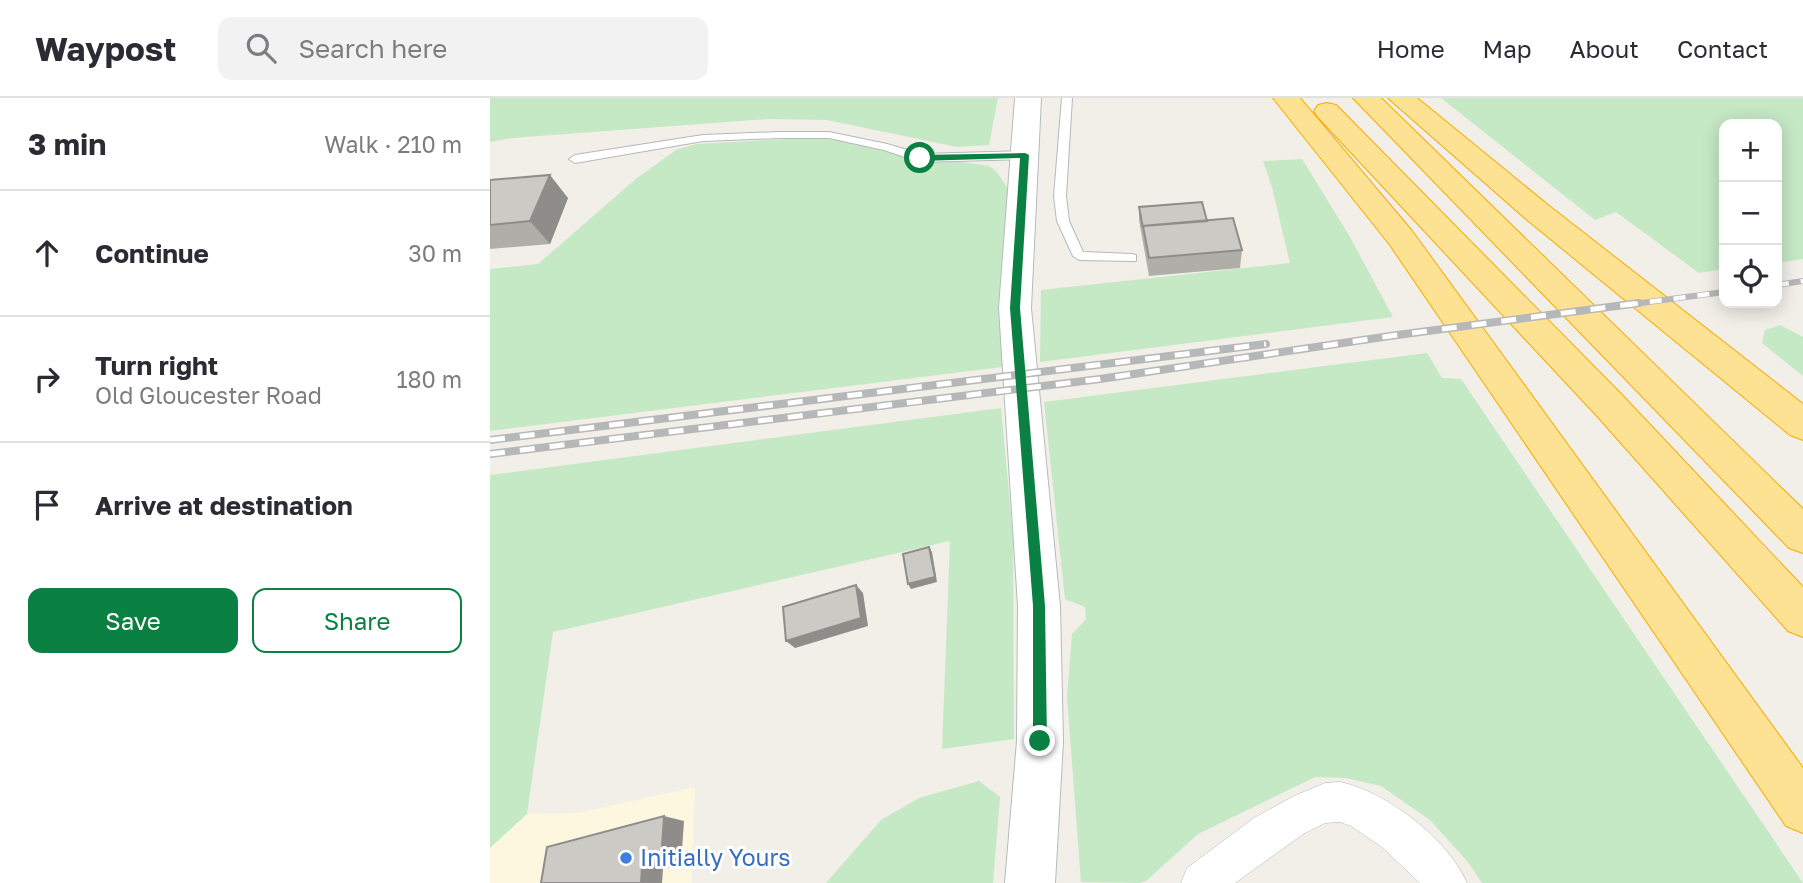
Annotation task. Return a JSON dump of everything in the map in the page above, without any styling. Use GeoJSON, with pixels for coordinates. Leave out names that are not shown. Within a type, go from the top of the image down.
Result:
{"type":"FeatureCollection","features":[{"type":"Feature","properties":{"kind":"highway"},"geometry":{"type":"LineString","coordinates":[[1272,98],[1312,142],[1391,241],[1622,554]]}},
{"type":"Feature","properties":{"kind":"highway"},"geometry":{"type":"LineString","coordinates":[[1286,98],[1401,239],[1803,809]]}},
{"type":"Feature","properties":{"kind":"highway"},"geometry":{"type":"LineString","coordinates":[[1313,98],[1610,406],[1803,617]]}},
{"type":"Feature","properties":{"kind":"highway"},"geometry":{"type":"LineString","coordinates":[[1366,98],[1803,535]]}},
{"type":"Feature","properties":{"kind":"highway"},"geometry":{"type":"LineString","coordinates":[[1401,98],[1537,212],[1803,425]]}},
{"type":"Feature","properties":{"kind":"main road"},"geometry":{"type":"LineString","coordinates":[[1028,98],[1015,308],[1039,606],[1040,741],[1030,883]]}},
{"type":"Feature","properties":{"kind":"street"},"geometry":{"type":"LineString","coordinates":[[1202,883],[1293,816],[1318,805],[1339,801],[1363,810],[1395,832],[1438,872],[1446,883]]}},
{"type":"Feature","properties":{"kind":"lane"},"geometry":{"type":"LineString","coordinates":[[1067,98],[1060,196],[1063,221],[1079,256],[1131,258]]}},
{"type":"Feature","properties":{"kind":"lane"},"geometry":{"type":"LineString","coordinates":[[575,159],[703,138],[779,135],[829,135],[887,147],[920,158],[1025,155]]}},
{"type":"Feature","properties":{"kind":"shaded area"},"geometry":{"type":"Polygon","coordinates":[[[695,787],[692,883],[490,883],[490,848],[527,814],[578,813],[695,787]]]}},
{"type":"Feature","properties":{"kind":"green space"},"geometry":{"type":"Polygon","coordinates":[[[490,98],[998,98],[989,145],[957,147],[827,120],[769,119],[512,138],[490,142],[490,98]]]}},
{"type":"Feature","properties":{"kind":"green space"},"geometry":{"type":"Polygon","coordinates":[[[1441,98],[1803,98],[1803,259],[1782,262],[1782,119],[1719,119],[1719,270],[1699,273],[1616,212],[1595,220],[1441,98]]]}},
{"type":"Feature","properties":{"kind":"green space"},"geometry":{"type":"Polygon","coordinates":[[[806,138],[841,140],[918,160],[963,162],[989,166],[996,171],[1007,187],[1002,367],[490,431],[490,269],[538,264],[637,178],[676,150],[696,144],[806,138]]]}},
{"type":"Feature","properties":{"kind":"green space"},"geometry":{"type":"Polygon","coordinates":[[[1302,159],[1350,237],[1393,317],[1040,362],[1041,290],[1290,263],[1263,161],[1302,159]]]}},
{"type":"Feature","properties":{"kind":"green space"},"geometry":{"type":"Polygon","coordinates":[[[1780,325],[1803,337],[1803,376],[1762,343],[1765,330],[1780,325]]]}},
{"type":"Feature","properties":{"kind":"green space"},"geometry":{"type":"Polygon","coordinates":[[[1427,353],[1442,378],[1461,379],[1803,883],[1482,883],[1468,862],[1430,820],[1381,786],[1346,778],[1315,777],[1198,834],[1146,881],[1081,882],[1067,697],[1072,634],[1086,619],[1085,607],[1065,599],[1044,402],[1427,353]]]}},
{"type":"Feature","properties":{"kind":"green space"},"geometry":{"type":"Polygon","coordinates":[[[1001,408],[1013,536],[1014,739],[942,749],[950,541],[553,632],[527,814],[490,848],[490,475],[1001,408]]]}},
{"type":"Feature","properties":{"kind":"green space"},"geometry":{"type":"Polygon","coordinates":[[[979,781],[1000,797],[993,883],[826,883],[881,820],[919,798],[979,781]]]}},
{"type":"Feature","properties":{"kind":"building"},"geometry":{"type":"Polygon","coordinates":[[[550,175],[530,221],[490,225],[490,180],[550,175]]]}},
{"type":"Feature","properties":{"kind":"building"},"geometry":{"type":"Polygon","coordinates":[[[1202,202],[1207,221],[1143,228],[1139,207],[1202,202]]]}},
{"type":"Feature","properties":{"kind":"building"},"geometry":{"type":"Polygon","coordinates":[[[1233,218],[1242,250],[1149,258],[1143,226],[1233,218]]]}},
{"type":"Feature","properties":{"kind":"building"},"geometry":{"type":"Polygon","coordinates":[[[929,547],[935,577],[908,584],[903,554],[929,547]]]}},
{"type":"Feature","properties":{"kind":"building"},"geometry":{"type":"Polygon","coordinates":[[[856,585],[861,618],[786,641],[783,607],[856,585]]]}},
{"type":"Feature","properties":{"kind":"building","name":"Initially Yours"},"geometry":{"type":"Polygon","coordinates":[[[664,816],[661,862],[642,866],[641,883],[541,883],[547,847],[664,816]]]}},
{"type":"Feature","properties":{"kind":"railway"},"geometry":{"type":"LineString","coordinates":[[1782,284],[1803,281]]}},
{"type":"Feature","properties":{"kind":"railway"},"geometry":{"type":"LineString","coordinates":[[1626,305],[1719,293]]}},
{"type":"Feature","properties":{"kind":"railway"},"geometry":{"type":"LineString","coordinates":[[490,454],[1100,379],[1639,303]]}},
{"type":"Feature","properties":{"kind":"railway"},"geometry":{"type":"LineString","coordinates":[[490,440],[1266,344]]}},
{"type":"Feature","properties":{"kind":"place","name":"Initially Yours"},"geometry":{"type":"Point","coordinates":[626,858]}},
{"type":"Feature","properties":{"kind":"route"},"geometry":{"type":"LineString","coordinates":[[920,158],[1025,155],[1015,308],[1039,606],[1040,741]]}}]}
